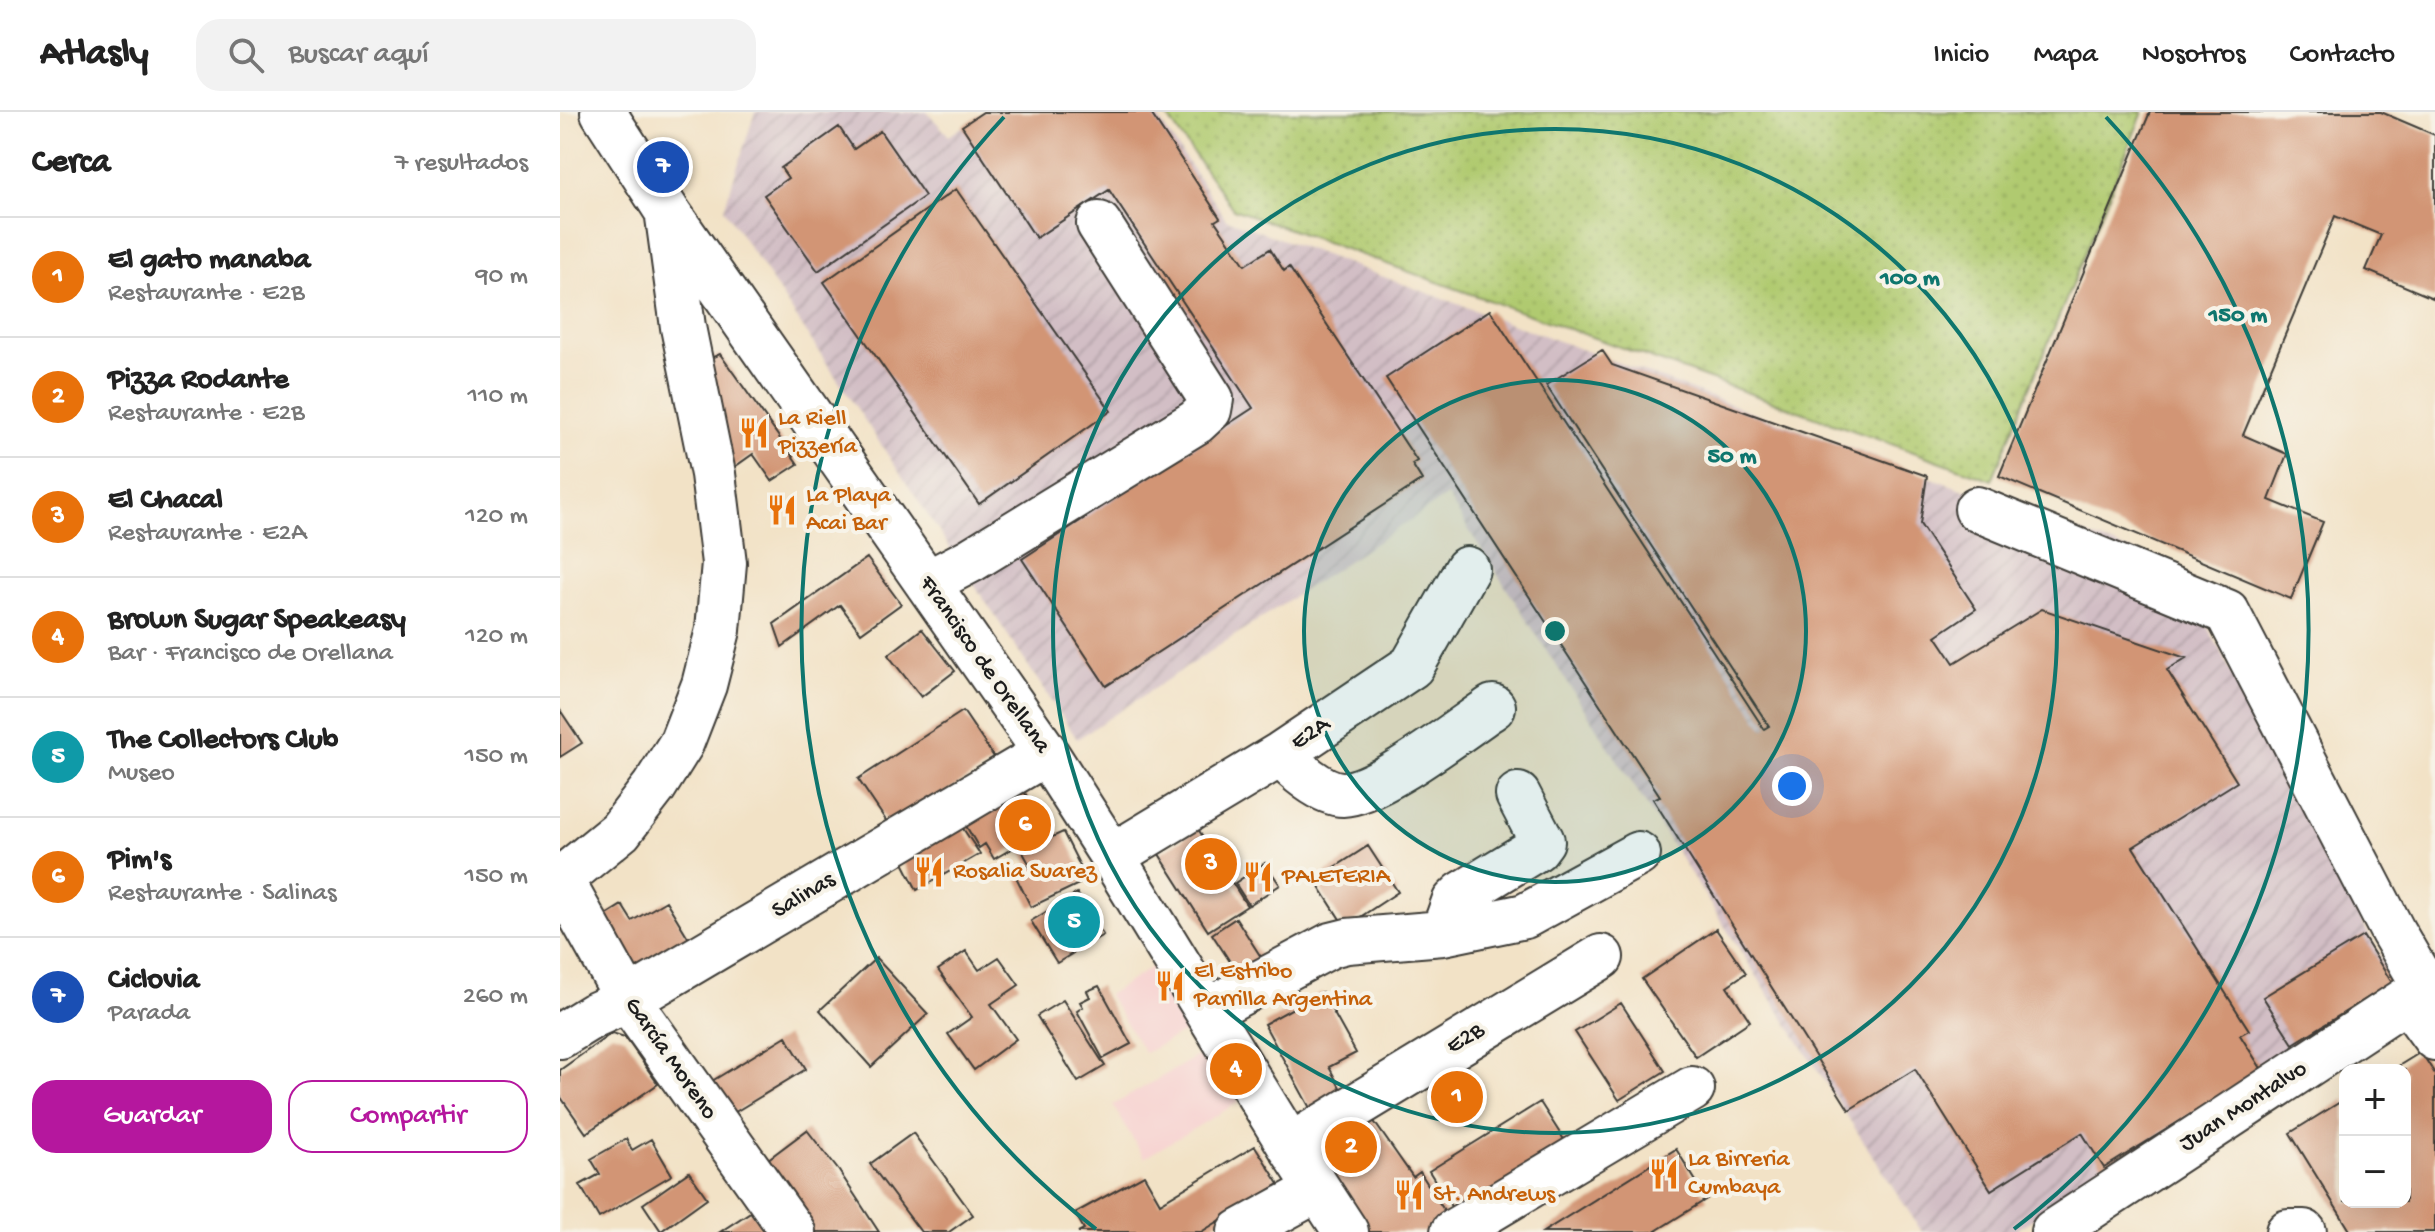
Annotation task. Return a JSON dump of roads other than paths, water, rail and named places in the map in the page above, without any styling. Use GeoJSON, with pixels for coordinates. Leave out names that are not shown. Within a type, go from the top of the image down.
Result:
{"type":"FeatureCollection","features":[{"type":"Feature","properties":{"kind":"street","name":"Francisco de Orellana"},"geometry":{"type":"LineString","coordinates":[[603,112],[667,211],[1046,753],[1346,1232]]}},
{"type":"Feature","properties":{"kind":"street"},"geometry":{"type":"LineString","coordinates":[[560,879],[620,831],[654,787],[681,744],[704,685],[718,630],[724,563],[713,474],[683,327],[667,211]]}},
{"type":"Feature","properties":{"kind":"street"},"geometry":{"type":"LineString","coordinates":[[927,583],[1118,473],[1196,422],[1209,410],[1211,399],[1099,224]]}},
{"type":"Feature","properties":{"kind":"street"},"geometry":{"type":"LineString","coordinates":[[1977,509],[2227,612],[2423,990],[2435,1038]]}},
{"type":"Feature","properties":{"kind":"street","name":"E2A"},"geometry":{"type":"LineString","coordinates":[[1112,856],[1281,754],[1412,666],[1467,569]]}},
{"type":"Feature","properties":{"kind":"street"},"geometry":{"type":"LineString","coordinates":[[1281,754],[1325,789],[1342,794],[1385,778],[1493,707]]}},
{"type":"Feature","properties":{"kind":"street","name":"Salinas"},"geometry":{"type":"LineString","coordinates":[[560,1036],[594,1015],[628,1000],[1046,753]]}},
{"type":"Feature","properties":{"kind":"street"},"geometry":{"type":"LineString","coordinates":[[1443,933],[1454,902],[1462,894],[1536,849],[1542,841],[1518,795]]}},
{"type":"Feature","properties":{"kind":"street"},"geometry":{"type":"LineString","coordinates":[[1207,1011],[1331,945],[1443,933],[1525,916],[1638,854]]}},
{"type":"Feature","properties":{"kind":"street","name":"García Moreno"},"geometry":{"type":"LineString","coordinates":[[560,879],[628,1000],[793,1232]]}},
{"type":"Feature","properties":{"kind":"street","name":"E2B"},"geometry":{"type":"LineString","coordinates":[[1290,1146],[1601,957]]}},
{"type":"Feature","properties":{"kind":"street","name":"Juan Montalvo"},"geometry":{"type":"LineString","coordinates":[[2053,1232],[2423,990]]}},
{"type":"Feature","properties":{"kind":"street"},"geometry":{"type":"LineString","coordinates":[[1453,1232],[1692,1089]]}},
{"type":"Feature","properties":{"kind":"street"},"geometry":{"type":"LineString","coordinates":[[1240,1232],[1317,1190]]}},
{"type":"Feature","properties":{"kind":"street"},"geometry":{"type":"LineString","coordinates":[[2288,1232],[2304,1232]]}},
{"type":"Feature","properties":{"kind":"place","name":"Ciclovia"},"geometry":{"type":"Point","coordinates":[663,167]}},
{"type":"Feature","properties":{"kind":"place","name":"La Riell Pizzería"},"geometry":{"type":"Point","coordinates":[754,433]}},
{"type":"Feature","properties":{"kind":"place","name":"La Playa Acai Bar"},"geometry":{"type":"Point","coordinates":[782,510]}},
{"type":"Feature","properties":{"kind":"place","name":"Pim's"},"geometry":{"type":"Point","coordinates":[1025,825]}},
{"type":"Feature","properties":{"kind":"place","name":"El Chacal"},"geometry":{"type":"Point","coordinates":[1211,864]}},
{"type":"Feature","properties":{"kind":"place","name":"Rosalia Suarez"},"geometry":{"type":"Point","coordinates":[929,872]}},
{"type":"Feature","properties":{"kind":"place","name":"PALETERIA"},"geometry":{"type":"Point","coordinates":[1258,877]}},
{"type":"Feature","properties":{"kind":"place","name":"The Collectors Club"},"geometry":{"type":"Point","coordinates":[1074,922]}},
{"type":"Feature","properties":{"kind":"place","name":"El Estribo Parrilla Argentina"},"geometry":{"type":"Point","coordinates":[1170,986]}},
{"type":"Feature","properties":{"kind":"place","name":"Brown Sugar Speakeasy"},"geometry":{"type":"Point","coordinates":[1236,1069]}},
{"type":"Feature","properties":{"kind":"place","name":"El gato manaba"},"geometry":{"type":"Point","coordinates":[1457,1097]}},
{"type":"Feature","properties":{"kind":"place","name":"Pizza Rodante"},"geometry":{"type":"Point","coordinates":[1351,1147]}},
{"type":"Feature","properties":{"kind":"place","name":"La Birreria Cumbaya"},"geometry":{"type":"Point","coordinates":[1664,1174]}},
{"type":"Feature","properties":{"kind":"place","name":"St. Andrews"},"geometry":{"type":"Point","coordinates":[1409,1195]}}]}
